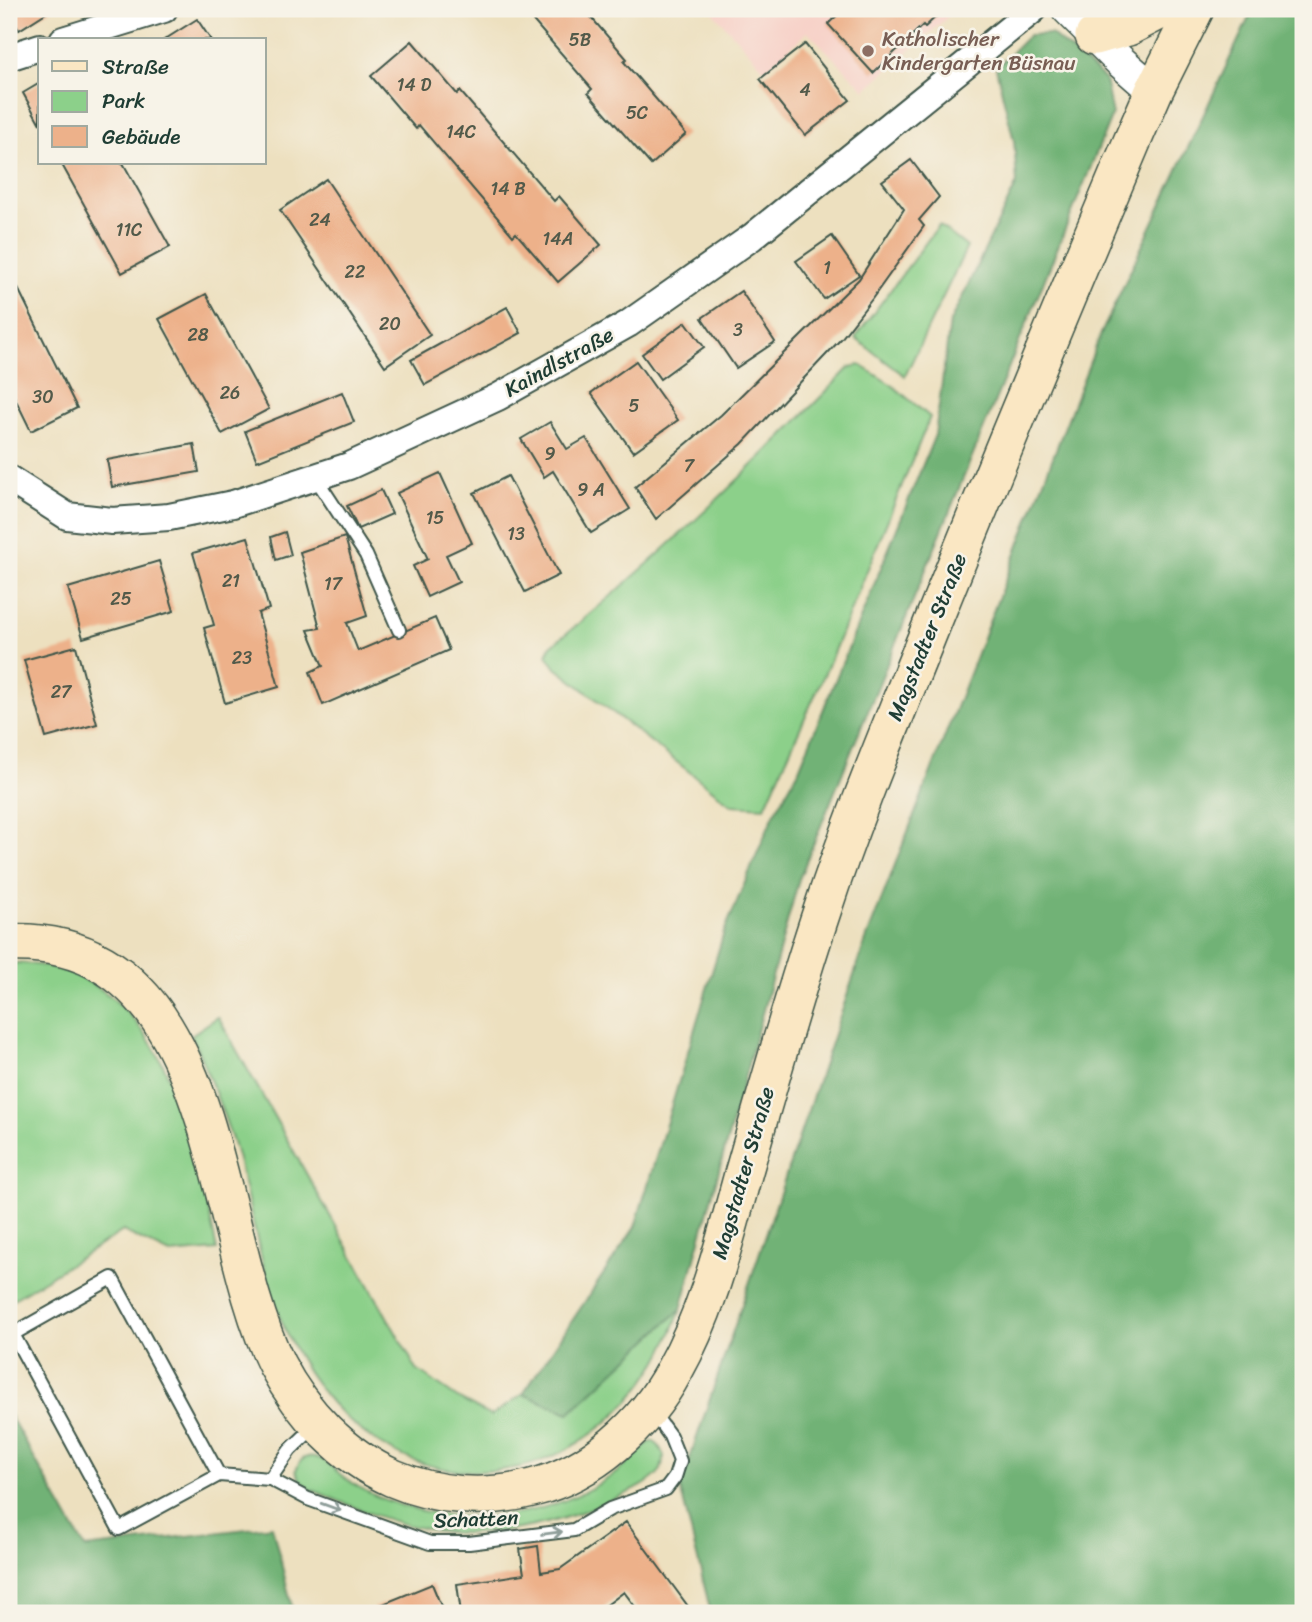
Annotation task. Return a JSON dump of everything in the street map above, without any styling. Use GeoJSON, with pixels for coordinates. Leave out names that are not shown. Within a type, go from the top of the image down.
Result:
{"type":"FeatureCollection","features":[{"type":"Feature","properties":{"kind":"main road"},"geometry":{"type":"LineString","coordinates":[[1094,36],[1128,27],[1163,9]]}},
{"type":"Feature","properties":{"kind":"main road","name":"Magstadter Straße"},"geometry":{"type":"LineString","coordinates":[[9,943],[40,942],[68,949],[107,968],[142,999],[172,1038],[197,1093],[265,1338],[283,1375],[317,1423],[350,1452],[385,1474],[425,1489],[471,1496],[529,1489],[573,1473],[598,1458],[649,1407],[670,1379],[691,1340],[711,1288],[779,1045],[822,908],[856,816],[995,467],[1154,91],[1195,9]]}},
{"type":"Feature","properties":{"kind":"street"},"geometry":{"type":"LineString","coordinates":[[70,38],[164,9]]}},
{"type":"Feature","properties":{"kind":"street","name":"Kaindlstraße"},"geometry":{"type":"LineString","coordinates":[[9,479],[67,516],[113,521],[169,517],[220,507],[349,466],[498,397],[628,324],[752,237],[1034,9]]}},
{"type":"Feature","properties":{"kind":"street"},"geometry":{"type":"LineString","coordinates":[[1068,9],[1154,91]]}},
{"type":"Feature","properties":{"kind":"street"},"geometry":{"type":"LineString","coordinates":[[9,57],[38,48]]}},
{"type":"Feature","properties":{"kind":"lane"},"geometry":{"type":"LineString","coordinates":[[315,477],[366,555],[399,630]]}},
{"type":"Feature","properties":{"kind":"lane"},"geometry":{"type":"LineString","coordinates":[[219,1475],[112,1278],[13,1334],[119,1529],[219,1475],[270,1479],[290,1450],[317,1423]]}},
{"type":"Feature","properties":{"kind":"lane","name":"Schatten"},"geometry":{"type":"LineString","coordinates":[[270,1479],[308,1499],[430,1543],[469,1544],[574,1530],[610,1509],[666,1489],[675,1477],[680,1461],[670,1437],[649,1407]]}},
{"type":"Feature","properties":{"kind":"shaded area","name":"Katholischer Kindergarten Büsnau"},"geometry":{"type":"Polygon","coordinates":[[[710,9],[957,9],[865,90],[808,32],[765,70],[710,9]]]}},
{"type":"Feature","properties":{"kind":"green space"},"geometry":{"type":"Polygon","coordinates":[[[1253,9],[1303,9],[1303,1613],[711,1613],[680,1487],[867,937],[1100,336],[1253,9]]]}},
{"type":"Feature","properties":{"kind":"green space"},"geometry":{"type":"Polygon","coordinates":[[[1051,34],[1105,79],[1112,115],[799,879],[681,1309],[569,1413],[523,1394],[635,1227],[724,932],[773,816],[798,772],[935,435],[950,322],[1017,183],[1014,141],[996,68],[1029,35],[1051,34]]]}},
{"type":"Feature","properties":{"kind":"green space"},"geometry":{"type":"Polygon","coordinates":[[[939,225],[967,247],[905,376],[855,338],[939,225]]]}},
{"type":"Feature","properties":{"kind":"green space"},"geometry":{"type":"Polygon","coordinates":[[[860,365],[892,385],[930,417],[827,668],[765,807],[732,805],[556,668],[547,655],[551,646],[705,511],[850,367],[860,365]]]}},
{"type":"Feature","properties":{"kind":"green space"},"geometry":{"type":"Polygon","coordinates":[[[9,963],[61,970],[103,991],[136,1022],[161,1062],[181,1107],[196,1156],[217,1250],[170,1254],[123,1231],[9,1302],[9,963]]]}},
{"type":"Feature","properties":{"kind":"green space"},"geometry":{"type":"Polygon","coordinates":[[[218,1017],[417,1370],[459,1399],[491,1416],[523,1394],[569,1413],[681,1309],[657,1362],[629,1400],[594,1432],[553,1456],[508,1469],[466,1471],[427,1464],[391,1450],[359,1429],[331,1403],[288,1336],[273,1298],[235,1149],[191,1035],[218,1017]]]}},
{"type":"Feature","properties":{"kind":"green space"},"geometry":{"type":"Polygon","coordinates":[[[9,1414],[85,1548],[272,1526],[292,1607],[285,1613],[9,1613],[9,1414]]]}},
{"type":"Feature","properties":{"kind":"green space"},"geometry":{"type":"Polygon","coordinates":[[[653,1441],[664,1456],[660,1471],[643,1485],[565,1518],[497,1532],[450,1532],[396,1522],[310,1489],[301,1481],[296,1470],[303,1459],[315,1457],[358,1487],[395,1504],[458,1516],[513,1514],[567,1500],[592,1488],[616,1473],[653,1441]]]}},
{"type":"Feature","properties":{"kind":"building"},"geometry":{"type":"Polygon","coordinates":[[[9,9],[52,9],[19,30],[9,14],[9,9]]]}},
{"type":"Feature","properties":{"kind":"building"},"geometry":{"type":"Polygon","coordinates":[[[523,9],[584,9],[627,59],[624,62],[686,134],[651,165],[588,93],[592,89],[523,9]]]}},
{"type":"Feature","properties":{"kind":"building"},"geometry":{"type":"Polygon","coordinates":[[[844,9],[944,9],[925,27],[923,25],[873,73],[828,24],[844,9]]]}},
{"type":"Feature","properties":{"kind":"building"},"geometry":{"type":"Polygon","coordinates":[[[197,19],[210,38],[167,38],[197,19]]]}},
{"type":"Feature","properties":{"kind":"building"},"geometry":{"type":"Polygon","coordinates":[[[412,41],[457,94],[460,91],[554,201],[559,196],[601,245],[558,282],[516,233],[513,236],[419,125],[416,129],[371,76],[412,41]]]}},
{"type":"Feature","properties":{"kind":"building"},"geometry":{"type":"Polygon","coordinates":[[[805,44],[850,100],[805,135],[760,79],[805,44]]]}},
{"type":"Feature","properties":{"kind":"building"},"geometry":{"type":"Polygon","coordinates":[[[38,84],[38,120],[23,93],[38,84]]]}},
{"type":"Feature","properties":{"kind":"building"},"geometry":{"type":"Polygon","coordinates":[[[911,160],[939,197],[919,220],[924,226],[841,339],[742,444],[656,519],[635,487],[721,415],[859,279],[904,209],[882,181],[911,160]]]}},
{"type":"Feature","properties":{"kind":"building"},"geometry":{"type":"Polygon","coordinates":[[[62,164],[124,164],[170,247],[122,273],[62,164]]]}},
{"type":"Feature","properties":{"kind":"building"},"geometry":{"type":"Polygon","coordinates":[[[326,179],[430,335],[385,366],[280,210],[326,179]]]}},
{"type":"Feature","properties":{"kind":"building"},"geometry":{"type":"Polygon","coordinates":[[[832,236],[859,275],[824,299],[796,261],[832,236]]]}},
{"type":"Feature","properties":{"kind":"building"},"geometry":{"type":"Polygon","coordinates":[[[9,270],[77,408],[31,431],[9,386],[9,270]]]}},
{"type":"Feature","properties":{"kind":"building"},"geometry":{"type":"Polygon","coordinates":[[[741,291],[775,342],[736,368],[702,318],[741,291]]]}},
{"type":"Feature","properties":{"kind":"building"},"geometry":{"type":"Polygon","coordinates":[[[206,294],[269,409],[222,434],[159,319],[206,294]]]}},
{"type":"Feature","properties":{"kind":"building"},"geometry":{"type":"Polygon","coordinates":[[[507,307],[521,333],[425,385],[411,360],[507,307]]]}},
{"type":"Feature","properties":{"kind":"building"},"geometry":{"type":"Polygon","coordinates":[[[686,322],[704,347],[660,379],[642,354],[686,322]]]}},
{"type":"Feature","properties":{"kind":"building"},"geometry":{"type":"Polygon","coordinates":[[[636,361],[678,420],[633,452],[591,393],[636,361]]]}},
{"type":"Feature","properties":{"kind":"building"},"geometry":{"type":"Polygon","coordinates":[[[342,392],[354,422],[257,461],[245,431],[342,392]]]}},
{"type":"Feature","properties":{"kind":"building"},"geometry":{"type":"Polygon","coordinates":[[[550,422],[567,449],[586,438],[630,509],[591,533],[553,471],[544,477],[521,439],[550,422]]]}},
{"type":"Feature","properties":{"kind":"building"},"geometry":{"type":"Polygon","coordinates":[[[194,444],[199,472],[112,487],[107,460],[194,444]]]}},
{"type":"Feature","properties":{"kind":"building"},"geometry":{"type":"Polygon","coordinates":[[[440,473],[472,543],[446,555],[459,582],[427,597],[413,566],[428,559],[397,493],[440,473]]]}},
{"type":"Feature","properties":{"kind":"building"},"geometry":{"type":"Polygon","coordinates":[[[508,476],[559,575],[525,592],[474,493],[508,476]]]}},
{"type":"Feature","properties":{"kind":"building"},"geometry":{"type":"Polygon","coordinates":[[[381,490],[392,514],[358,529],[347,506],[381,490]]]}},
{"type":"Feature","properties":{"kind":"building"},"geometry":{"type":"Polygon","coordinates":[[[285,532],[291,555],[276,560],[271,537],[285,532]]]}},
{"type":"Feature","properties":{"kind":"building"},"geometry":{"type":"Polygon","coordinates":[[[248,537],[269,609],[258,613],[279,687],[225,703],[204,628],[214,625],[193,553],[248,537]]]}},
{"type":"Feature","properties":{"kind":"building"},"geometry":{"type":"Polygon","coordinates":[[[345,537],[367,616],[347,623],[358,651],[435,618],[449,650],[323,705],[310,672],[323,666],[308,630],[320,628],[300,552],[345,537]]]}},
{"type":"Feature","properties":{"kind":"building"},"geometry":{"type":"Polygon","coordinates":[[[159,561],[174,611],[83,638],[68,588],[159,561]]]}},
{"type":"Feature","properties":{"kind":"building"},"geometry":{"type":"Polygon","coordinates":[[[76,646],[97,724],[46,738],[24,660],[76,646]]]}},
{"type":"Feature","properties":{"kind":"building"},"geometry":{"type":"Polygon","coordinates":[[[626,1522],[693,1613],[640,1613],[624,1592],[596,1613],[461,1613],[457,1584],[524,1574],[520,1549],[538,1546],[541,1572],[560,1569],[626,1522]]]}},
{"type":"Feature","properties":{"kind":"building"},"geometry":{"type":"Polygon","coordinates":[[[432,1584],[444,1613],[375,1613],[373,1608],[432,1584]]]}},
{"type":"Feature","properties":{"kind":"place","name":"Katholischer Kindergarten Büsnau"},"geometry":{"type":"Point","coordinates":[868,51]}}]}
